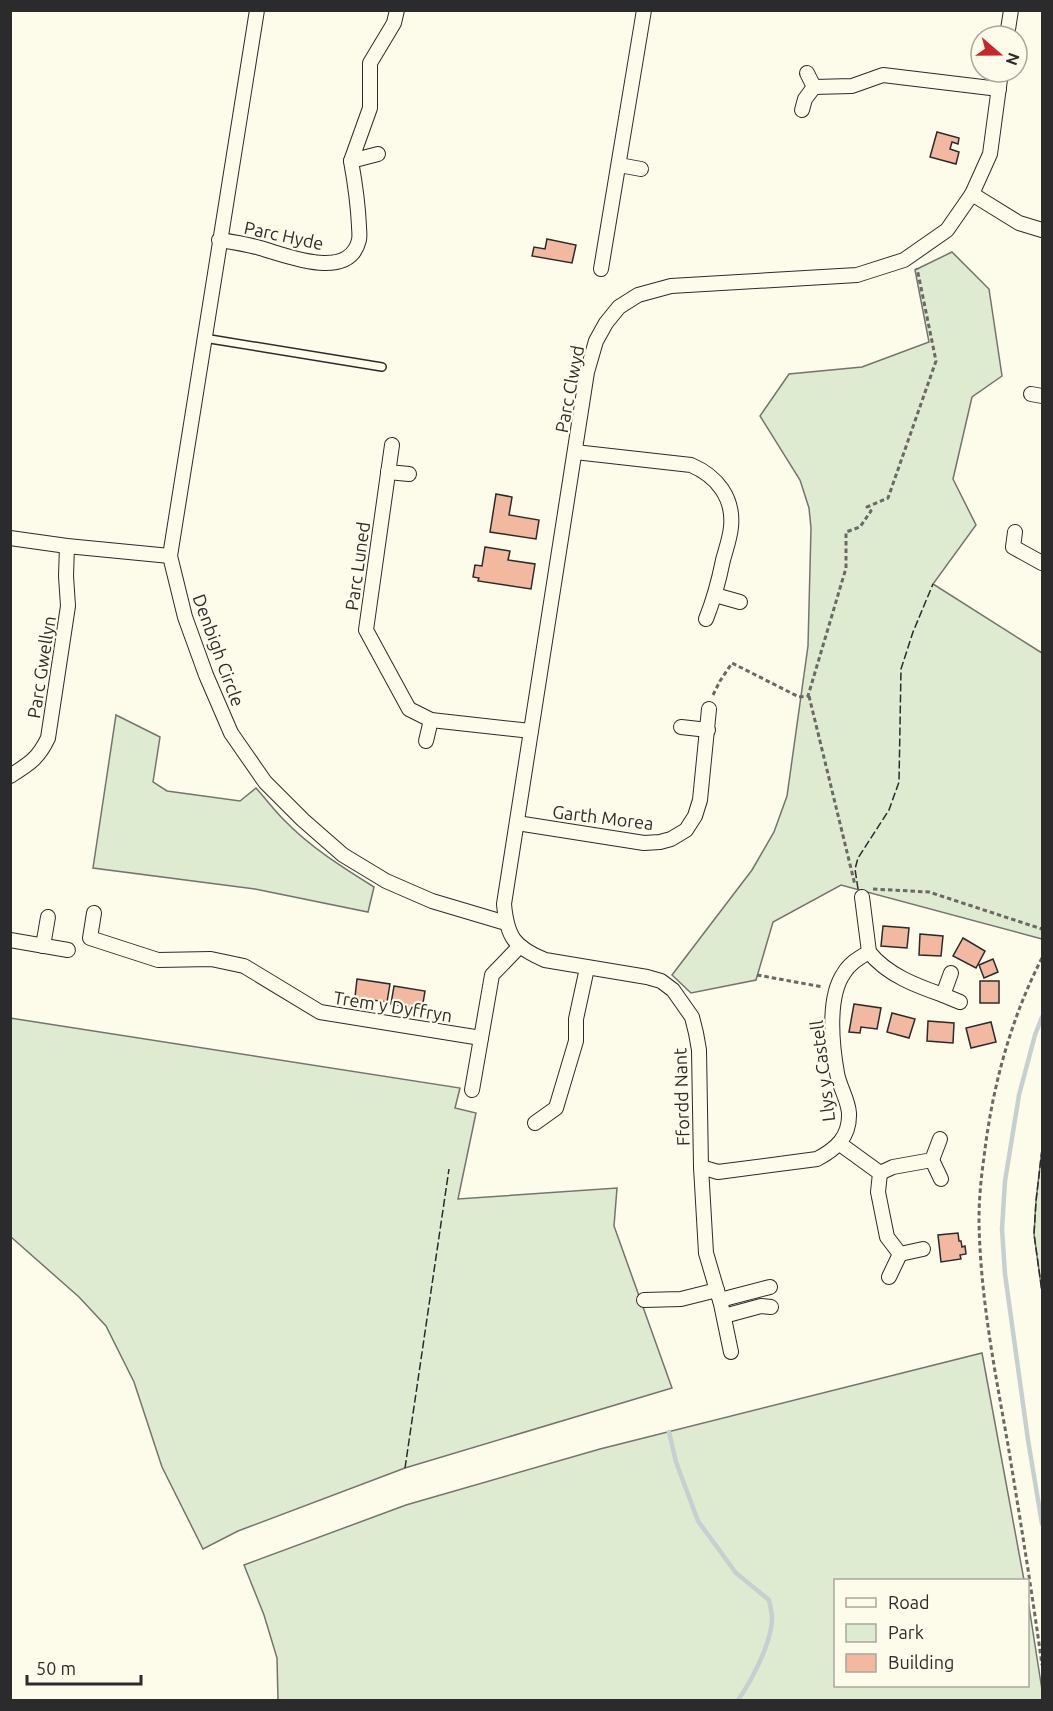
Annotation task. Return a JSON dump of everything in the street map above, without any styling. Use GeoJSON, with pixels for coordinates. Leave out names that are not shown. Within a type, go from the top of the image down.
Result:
{"type":"FeatureCollection","features":[{"type":"Feature","properties":{"kind":"street","name":"Denbigh Circle"},"geometry":{"type":"LineString","coordinates":[[257,10],[170,556],[185,617],[206,675],[231,733],[265,782],[303,820],[343,855],[386,881],[432,901],[506,923]]}},
{"type":"Feature","properties":{"kind":"street"},"geometry":{"type":"LineString","coordinates":[[351,161],[370,108],[370,63],[394,23],[397,10]]}},
{"type":"Feature","properties":{"kind":"street"},"geometry":{"type":"LineString","coordinates":[[601,269],[644,10]]}},
{"type":"Feature","properties":{"kind":"street"},"geometry":{"type":"LineString","coordinates":[[807,73],[814,87]]}},
{"type":"Feature","properties":{"kind":"street"},"geometry":{"type":"LineString","coordinates":[[814,87],[852,86],[884,75],[999,89]]}},
{"type":"Feature","properties":{"kind":"street","name":"Parc Clwyd"},"geometry":{"type":"LineString","coordinates":[[506,923],[504,904],[587,372],[596,341],[606,323],[619,307],[628,301],[639,295],[671,286],[857,275],[904,260],[947,230],[972,194],[990,154],[1000,84]]}},
{"type":"Feature","properties":{"kind":"street"},"geometry":{"type":"LineString","coordinates":[[802,110],[805,99],[814,87]]}},
{"type":"Feature","properties":{"kind":"street"},"geometry":{"type":"LineString","coordinates":[[351,161],[378,153]]}},
{"type":"Feature","properties":{"kind":"street","name":"Parc Hyde"},"geometry":{"type":"LineString","coordinates":[[219,240],[260,248],[299,260],[330,263],[344,260],[353,251],[359,239],[358,200],[351,161]]}},
{"type":"Feature","properties":{"kind":"street"},"geometry":{"type":"LineString","coordinates":[[619,165],[641,169]]}},
{"type":"Feature","properties":{"kind":"street"},"geometry":{"type":"LineString","coordinates":[[972,194],[1019,223],[1042,230]]}},
{"type":"Feature","properties":{"kind":"street","name":"Parc Luned"},"geometry":{"type":"LineString","coordinates":[[392,445],[366,630],[409,709],[431,720],[531,731]]}},
{"type":"Feature","properties":{"kind":"street"},"geometry":{"type":"LineString","coordinates":[[575,452],[691,465],[715,479],[731,511],[731,528],[715,595],[706,619]]}},
{"type":"Feature","properties":{"kind":"street"},"geometry":{"type":"LineString","coordinates":[[388,472],[409,474]]}},
{"type":"Feature","properties":{"kind":"street"},"geometry":{"type":"LineString","coordinates":[[1016,532],[1007,544],[1042,563]]}},
{"type":"Feature","properties":{"kind":"street"},"geometry":{"type":"LineString","coordinates":[[10,538],[170,556]]}},
{"type":"Feature","properties":{"kind":"street","name":"Parc Gwellyn"},"geometry":{"type":"LineString","coordinates":[[10,776],[31,764],[42,751],[48,738],[68,606],[67,546]]}},
{"type":"Feature","properties":{"kind":"street"},"geometry":{"type":"LineString","coordinates":[[715,595],[740,602]]}},
{"type":"Feature","properties":{"kind":"street","name":"Garth Morea"},"geometry":{"type":"LineString","coordinates":[[517,823],[644,843],[660,842],[686,830],[695,816],[700,800],[709,709]]}},
{"type":"Feature","properties":{"kind":"street"},"geometry":{"type":"LineString","coordinates":[[426,741],[431,720]]}},
{"type":"Feature","properties":{"kind":"street"},"geometry":{"type":"LineString","coordinates":[[681,727],[708,730]]}},
{"type":"Feature","properties":{"kind":"street"},"geometry":{"type":"LineString","coordinates":[[862,897],[869,952],[875,961],[915,985],[960,1002]]}},
{"type":"Feature","properties":{"kind":"street","name":"Trem y Dyffryn"},"geometry":{"type":"LineString","coordinates":[[94,913],[90,938],[158,960],[211,959],[244,966],[320,1012],[481,1038]]}},
{"type":"Feature","properties":{"kind":"street"},"geometry":{"type":"LineString","coordinates":[[43,946],[48,917]]}},
{"type":"Feature","properties":{"kind":"street"},"geometry":{"type":"LineString","coordinates":[[472,1090],[492,975],[520,946],[510,935],[506,923]]}},
{"type":"Feature","properties":{"kind":"street"},"geometry":{"type":"LineString","coordinates":[[10,940],[68,950]]}},
{"type":"Feature","properties":{"kind":"street","name":"Ffordd Nant"},"geometry":{"type":"LineString","coordinates":[[520,946],[530,954],[545,960],[661,981],[673,990],[692,1017],[699,1050],[701,1167],[706,1252],[719,1295],[731,1352]]}},
{"type":"Feature","properties":{"kind":"street","name":"Llys y Castell"},"geometry":{"type":"LineString","coordinates":[[701,1167],[718,1172],[817,1159],[840,1144],[847,1128],[849,1112],[837,1074],[833,1013],[836,990],[843,974],[852,963],[869,952]]}},
{"type":"Feature","properties":{"kind":"street"},"geometry":{"type":"LineString","coordinates":[[535,1123],[561,1110],[576,1041],[576,1019],[587,968]]}},
{"type":"Feature","properties":{"kind":"street"},"geometry":{"type":"LineString","coordinates":[[943,995],[951,973]]}},
{"type":"Feature","properties":{"kind":"street"},"geometry":{"type":"LineString","coordinates":[[940,1139],[932,1160],[941,1179]]}},
{"type":"Feature","properties":{"kind":"street"},"geometry":{"type":"LineString","coordinates":[[840,1144],[880,1173]]}},
{"type":"Feature","properties":{"kind":"street"},"geometry":{"type":"LineString","coordinates":[[880,1173],[893,1167],[932,1160]]}},
{"type":"Feature","properties":{"kind":"street"},"geometry":{"type":"LineString","coordinates":[[880,1173],[878,1192],[887,1237],[900,1254]]}},
{"type":"Feature","properties":{"kind":"street"},"geometry":{"type":"LineString","coordinates":[[900,1254],[923,1249]]}},
{"type":"Feature","properties":{"kind":"street"},"geometry":{"type":"LineString","coordinates":[[889,1277],[900,1254]]}},
{"type":"Feature","properties":{"kind":"street"},"geometry":{"type":"LineString","coordinates":[[644,1300],[681,1299],[770,1287]]}},
{"type":"Feature","properties":{"kind":"street"},"geometry":{"type":"LineString","coordinates":[[724,1316],[761,1306],[771,1307]]}},
{"type":"Feature","properties":{"kind":"lane"},"geometry":{"type":"LineString","coordinates":[[204,338],[382,367]]}},
{"type":"Feature","properties":{"kind":"path"},"geometry":{"type":"LineString","coordinates":[[914,253],[936,361],[888,498],[867,507],[871,511],[860,526],[846,532],[846,568],[808,696],[857,891],[862,897],[874,889],[929,892],[1042,929]]}},
{"type":"Feature","properties":{"kind":"path"},"geometry":{"type":"LineString","coordinates":[[709,709],[713,694],[732,663],[799,697],[808,696]]}},
{"type":"Feature","properties":{"kind":"path"},"geometry":{"type":"LineString","coordinates":[[1028,1579],[988,1331],[979,1219],[980,1188],[990,1109],[1014,1025],[1042,958]]}},
{"type":"Feature","properties":{"kind":"path"},"geometry":{"type":"LineString","coordinates":[[758,975],[836,990]]}},
{"type":"Feature","properties":{"kind":"path"},"geometry":{"type":"LineString","coordinates":[[1029,1585],[1042,1665]]}},
{"type":"Feature","properties":{"kind":"green space"},"geometry":{"type":"Polygon","coordinates":[[[952,252],[989,289],[1002,376],[972,397],[953,479],[976,525],[933,584],[1042,653],[1042,939],[841,885],[773,922],[756,980],[691,993],[672,975],[752,870],[774,832],[787,796],[808,646],[811,528],[809,508],[800,480],[760,416],[789,374],[862,367],[929,342],[915,270],[952,252]]]}},
{"type":"Feature","properties":{"kind":"green space"},"geometry":{"type":"Polygon","coordinates":[[[116,715],[160,737],[153,782],[167,791],[240,801],[256,788],[280,816],[315,848],[374,887],[368,912],[255,889],[93,868],[116,715]]]}},
{"type":"Feature","properties":{"kind":"green space"},"geometry":{"type":"Polygon","coordinates":[[[10,1018],[460,1088],[455,1108],[476,1113],[458,1199],[617,1188],[614,1226],[672,1388],[405,1468],[238,1531],[203,1549],[162,1467],[134,1382],[106,1326],[79,1297],[11,1237],[10,1018]]]}},
{"type":"Feature","properties":{"kind":"green space"},"geometry":{"type":"Polygon","coordinates":[[[1042,1149],[1042,1292],[1034,1234],[1042,1149]]]}},
{"type":"Feature","properties":{"kind":"green space"},"geometry":{"type":"Polygon","coordinates":[[[982,1353],[1024,1579],[834,1579],[834,1687],[1029,1687],[1029,1606],[1042,1700],[278,1700],[277,1658],[264,1615],[244,1565],[406,1505],[600,1449],[982,1353]]]}},
{"type":"Feature","properties":{"kind":"building"},"geometry":{"type":"Polygon","coordinates":[[[937,132],[959,138],[958,144],[952,142],[950,149],[959,152],[956,164],[930,157],[937,132]]]}},
{"type":"Feature","properties":{"kind":"building"},"geometry":{"type":"Polygon","coordinates":[[[547,239],[576,245],[572,263],[532,256],[534,247],[545,249],[547,239]]]}},
{"type":"Feature","properties":{"kind":"building"},"geometry":{"type":"Polygon","coordinates":[[[496,494],[512,497],[509,515],[539,520],[536,539],[490,532],[496,494]]]}},
{"type":"Feature","properties":{"kind":"building"},"geometry":{"type":"Polygon","coordinates":[[[485,547],[510,551],[508,560],[535,564],[531,589],[478,581],[479,578],[473,577],[475,565],[482,566],[485,547]]]}},
{"type":"Feature","properties":{"kind":"building"},"geometry":{"type":"Polygon","coordinates":[[[883,926],[909,928],[907,948],[881,946],[883,926]]]}},
{"type":"Feature","properties":{"kind":"building"},"geometry":{"type":"Polygon","coordinates":[[[920,934],[943,936],[941,956],[919,955],[920,934]]]}},
{"type":"Feature","properties":{"kind":"building"},"geometry":{"type":"Polygon","coordinates":[[[963,938],[985,951],[976,968],[953,956],[963,938]]]}},
{"type":"Feature","properties":{"kind":"building"},"geometry":{"type":"Polygon","coordinates":[[[993,959],[998,972],[984,978],[979,965],[993,959]]]}},
{"type":"Feature","properties":{"kind":"building"},"geometry":{"type":"Polygon","coordinates":[[[357,979],[390,984],[387,1002],[355,997],[357,979]]]}},
{"type":"Feature","properties":{"kind":"building"},"geometry":{"type":"Polygon","coordinates":[[[980,981],[999,981],[999,1003],[980,1003],[980,981]]]}},
{"type":"Feature","properties":{"kind":"building"},"geometry":{"type":"Polygon","coordinates":[[[394,986],[425,991],[422,1009],[391,1004],[394,986]]]}},
{"type":"Feature","properties":{"kind":"building"},"geometry":{"type":"Polygon","coordinates":[[[854,1004],[881,1008],[877,1029],[861,1027],[860,1033],[849,1032],[854,1004]]]}},
{"type":"Feature","properties":{"kind":"building"},"geometry":{"type":"Polygon","coordinates":[[[892,1013],[915,1019],[909,1038],[887,1032],[892,1013]]]}},
{"type":"Feature","properties":{"kind":"building"},"geometry":{"type":"Polygon","coordinates":[[[928,1021],[954,1023],[953,1043],[927,1041],[928,1021]]]}},
{"type":"Feature","properties":{"kind":"building"},"geometry":{"type":"Polygon","coordinates":[[[991,1022],[996,1042],[971,1048],[966,1028],[991,1022]]]}},
{"type":"Feature","properties":{"kind":"building"},"geometry":{"type":"Polygon","coordinates":[[[958,1233],[962,1247],[965,1246],[966,1254],[960,1255],[961,1259],[941,1262],[938,1235],[958,1233]]]}},
{"type":"Feature","properties":{"kind":"waterway"},"geometry":{"type":"LineString","coordinates":[[1042,1017],[1019,1095],[1005,1181],[1002,1229],[1005,1274],[1042,1524]]}},
{"type":"Feature","properties":{"kind":"waterway"},"geometry":{"type":"LineString","coordinates":[[669,1432],[676,1462],[698,1521],[736,1573],[769,1600],[772,1618],[769,1638],[749,1683],[738,1700]]}},
{"type":"Feature","properties":{"kind":"fence"},"geometry":{"type":"LineString","coordinates":[[858,889],[855,869],[858,858],[889,810],[899,782],[901,669],[913,632],[933,584]]}},
{"type":"Feature","properties":{"kind":"fence"},"geometry":{"type":"LineString","coordinates":[[1042,1149],[1034,1234],[1042,1292]]}},
{"type":"Feature","properties":{"kind":"fence"},"geometry":{"type":"LineString","coordinates":[[405,1468],[449,1169]]}}]}
